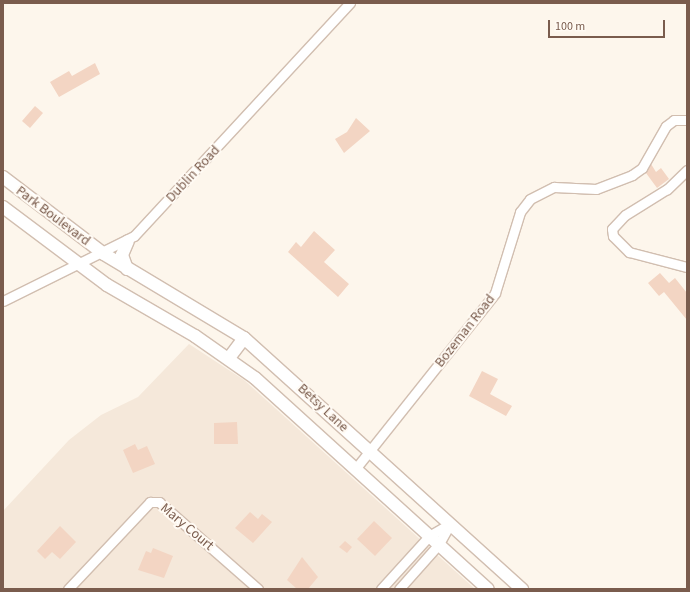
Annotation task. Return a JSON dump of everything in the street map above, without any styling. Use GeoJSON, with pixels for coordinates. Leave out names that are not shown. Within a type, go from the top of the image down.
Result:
{"type":"FeatureCollection","features":[{"type":"Feature","properties":{"kind":"main road","name":"Park Boulevard"},"geometry":{"type":"LineString","coordinates":[[3,177],[104,254]]}},
{"type":"Feature","properties":{"kind":"main road","name":"Park Boulevard"},"geometry":{"type":"LineString","coordinates":[[3,207],[80,265]]}},
{"type":"Feature","properties":{"kind":"main road"},"geometry":{"type":"LineString","coordinates":[[127,269],[122,255],[128,241]]}},
{"type":"Feature","properties":{"kind":"main road","name":"Betsy Lane"},"geometry":{"type":"LineString","coordinates":[[104,254],[244,338],[522,589]]}},
{"type":"Feature","properties":{"kind":"main road","name":"Betsy Lane"},"geometry":{"type":"LineString","coordinates":[[80,265],[229,358],[356,468],[488,589]]}},
{"type":"Feature","properties":{"kind":"main road"},"geometry":{"type":"LineString","coordinates":[[229,358],[244,338]]}},
{"type":"Feature","properties":{"kind":"street","name":"Dublin Road"},"geometry":{"type":"LineString","coordinates":[[3,301],[27,286],[80,265],[128,241],[350,3]]}},
{"type":"Feature","properties":{"kind":"street","name":"Bozeman Road"},"geometry":{"type":"LineString","coordinates":[[356,468],[495,293],[520,212],[530,199],[541,190],[554,187],[596,189],[632,175],[642,168],[666,126],[681,118],[687,120]]}},
{"type":"Feature","properties":{"kind":"street"},"geometry":{"type":"LineString","coordinates":[[687,170],[667,189],[625,215],[612,229],[613,236],[629,252],[687,267]]}},
{"type":"Feature","properties":{"kind":"street","name":"Mary Court"},"geometry":{"type":"LineString","coordinates":[[68,589],[143,507],[154,502],[168,510],[258,589]]}},
{"type":"Feature","properties":{"kind":"street"},"geometry":{"type":"LineString","coordinates":[[381,589],[398,570],[434,540],[450,524]]}},
{"type":"Feature","properties":{"kind":"street"},"geometry":{"type":"LineString","coordinates":[[399,589],[434,540]]}},
{"type":"Feature","properties":{"kind":"street"},"geometry":{"type":"LineString","coordinates":[[398,570],[408,578]]}},
{"type":"Feature","properties":{"kind":"shaded area"},"geometry":{"type":"Polygon","coordinates":[[[189,344],[244,380],[475,589],[3,589],[3,511],[69,440],[101,415],[138,397],[189,344]]]}},
{"type":"Feature","properties":{"kind":"building"},"geometry":{"type":"Polygon","coordinates":[[[95,63],[100,74],[59,97],[50,82],[69,71],[72,76],[95,63]]]}},
{"type":"Feature","properties":{"kind":"building"},"geometry":{"type":"Polygon","coordinates":[[[35,106],[43,113],[30,128],[22,121],[35,106]]]}},
{"type":"Feature","properties":{"kind":"building"},"geometry":{"type":"Polygon","coordinates":[[[356,118],[370,131],[344,153],[335,139],[347,132],[356,118]]]}},
{"type":"Feature","properties":{"kind":"building"},"geometry":{"type":"Polygon","coordinates":[[[651,164],[656,172],[661,168],[669,179],[657,188],[646,173],[651,164]]]}},
{"type":"Feature","properties":{"kind":"building"},"geometry":{"type":"Polygon","coordinates":[[[314,231],[335,250],[324,262],[349,284],[338,297],[288,252],[296,242],[301,247],[314,231]]]}},
{"type":"Feature","properties":{"kind":"building"},"geometry":{"type":"Polygon","coordinates":[[[660,273],[669,283],[675,278],[687,293],[687,320],[664,292],[659,296],[648,283],[660,273]]]}},
{"type":"Feature","properties":{"kind":"building"},"geometry":{"type":"Polygon","coordinates":[[[482,371],[498,379],[490,394],[512,406],[506,416],[469,396],[482,371]]]}},
{"type":"Feature","properties":{"kind":"building"},"geometry":{"type":"Polygon","coordinates":[[[237,422],[238,444],[214,444],[214,423],[237,422]]]}},
{"type":"Feature","properties":{"kind":"building"},"geometry":{"type":"Polygon","coordinates":[[[135,444],[138,450],[147,446],[155,464],[133,473],[123,450],[135,444]]]}},
{"type":"Feature","properties":{"kind":"building"},"geometry":{"type":"Polygon","coordinates":[[[250,512],[258,519],[262,514],[272,522],[253,543],[235,528],[250,512]]]}},
{"type":"Feature","properties":{"kind":"building"},"geometry":{"type":"Polygon","coordinates":[[[374,521],[392,538],[375,556],[357,539],[374,521]]]}},
{"type":"Feature","properties":{"kind":"building"},"geometry":{"type":"Polygon","coordinates":[[[60,526],[76,542],[60,559],[52,552],[45,559],[37,551],[60,526]]]}},
{"type":"Feature","properties":{"kind":"building"},"geometry":{"type":"Polygon","coordinates":[[[345,541],[352,547],[347,553],[339,547],[345,541]]]}},
{"type":"Feature","properties":{"kind":"building"},"geometry":{"type":"Polygon","coordinates":[[[153,548],[173,556],[164,578],[138,570],[146,551],[151,553],[153,548]]]}},
{"type":"Feature","properties":{"kind":"building"},"geometry":{"type":"Polygon","coordinates":[[[302,557],[318,577],[308,589],[297,589],[287,580],[302,557]]]}}]}
